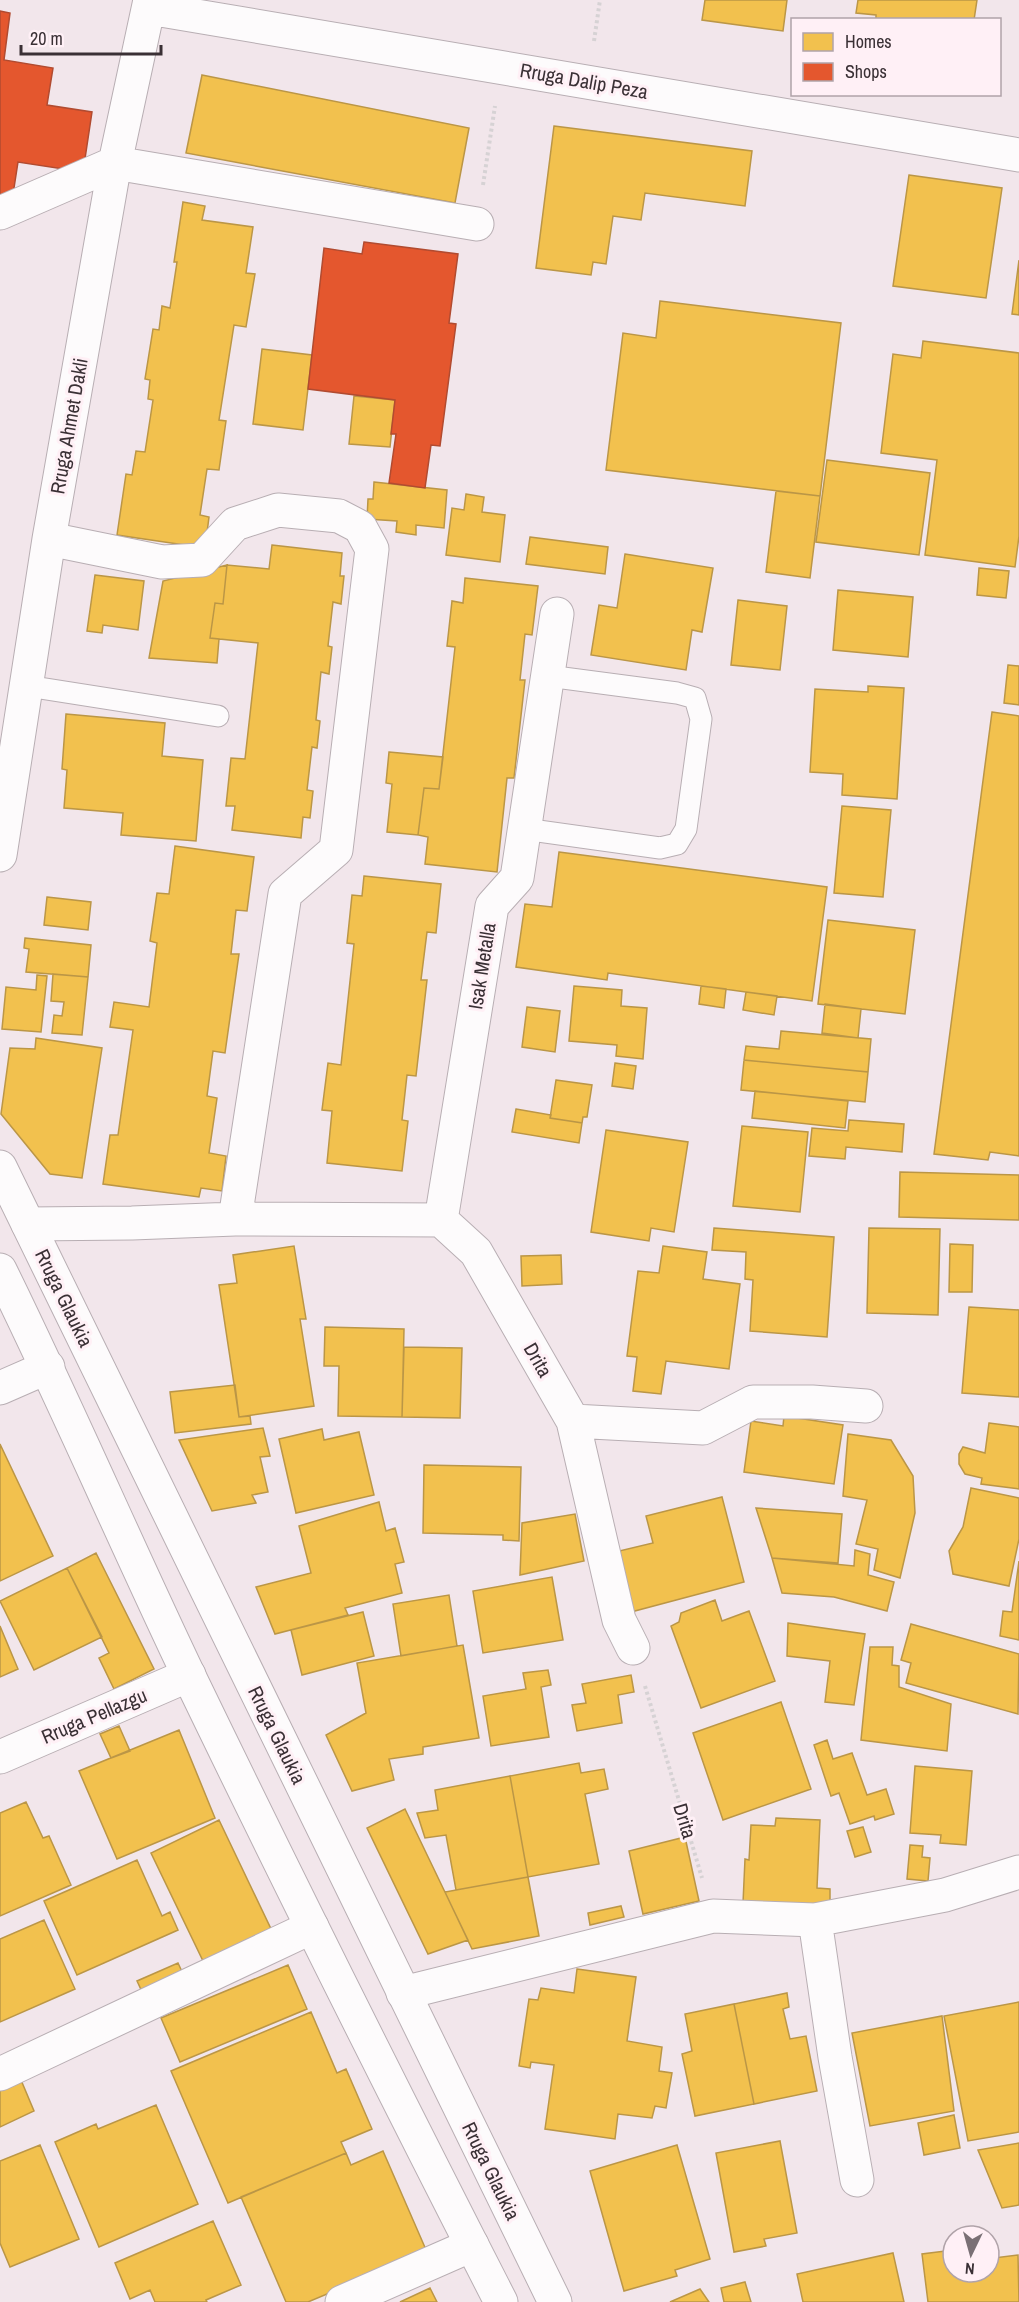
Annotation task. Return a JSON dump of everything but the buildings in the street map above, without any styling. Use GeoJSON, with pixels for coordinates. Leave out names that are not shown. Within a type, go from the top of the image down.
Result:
{"type":"FeatureCollection","features":[{"type":"Feature","properties":{"kind":"street","name":"Rruga Dalip Peza"},"geometry":{"type":"LineString","coordinates":[[150,4],[501,67],[1019,155]]}},
{"type":"Feature","properties":{"kind":"street","name":"Rruga Ahmet Dakli"},"geometry":{"type":"LineString","coordinates":[[0,855],[50,538],[115,163],[150,4]]}},
{"type":"Feature","properties":{"kind":"street"},"geometry":{"type":"LineString","coordinates":[[0,213],[115,163],[477,224]]}},
{"type":"Feature","properties":{"kind":"street"},"geometry":{"type":"LineString","coordinates":[[50,538],[162,562],[202,560],[235,524],[278,510],[339,516],[360,527],[372,549],[336,850],[285,894],[235,1219]]}},
{"type":"Feature","properties":{"kind":"street","name":"Isak Metalla"},"geometry":{"type":"LineString","coordinates":[[441,1220],[492,906],[517,878],[557,614]]}},
{"type":"Feature","properties":{"kind":"street","name":"Rruga Glaukia"},"geometry":{"type":"LineString","coordinates":[[0,1167],[555,2302]]}},
{"type":"Feature","properties":{"kind":"street"},"geometry":{"type":"LineString","coordinates":[[28,1224],[235,1219],[441,1220]]}},
{"type":"Feature","properties":{"kind":"street","name":"Drita"},"geometry":{"type":"LineString","coordinates":[[441,1220],[476,1252],[573,1421],[619,1620],[633,1648]]}},
{"type":"Feature","properties":{"kind":"street"},"geometry":{"type":"LineString","coordinates":[[0,1270],[48,1367],[189,1675],[312,1927],[501,2302]]}},
{"type":"Feature","properties":{"kind":"street"},"geometry":{"type":"LineString","coordinates":[[0,1388],[48,1367]]}},
{"type":"Feature","properties":{"kind":"street"},"geometry":{"type":"LineString","coordinates":[[573,1421],[703,1428],[753,1402],[812,1402],[866,1406]]}},
{"type":"Feature","properties":{"kind":"street","name":"Rruga Pellazgu"},"geometry":{"type":"LineString","coordinates":[[0,1756],[189,1675]]}},
{"type":"Feature","properties":{"kind":"street"},"geometry":{"type":"LineString","coordinates":[[403,1993],[713,1916],[815,1920],[945,1895],[1019,1872]]}},
{"type":"Feature","properties":{"kind":"street"},"geometry":{"type":"LineString","coordinates":[[815,1920],[835,2057],[857,2180]]}},
{"type":"Feature","properties":{"kind":"street"},"geometry":{"type":"LineString","coordinates":[[0,2074],[312,1927]]}},
{"type":"Feature","properties":{"kind":"street"},"geometry":{"type":"LineString","coordinates":[[342,2302],[472,2245]]}},
{"type":"Feature","properties":{"kind":"lane"},"geometry":{"type":"LineString","coordinates":[[524,829],[660,848],[677,844],[686,830],[701,719],[695,698],[677,693],[548,676]]}},
{"type":"Feature","properties":{"kind":"lane"},"geometry":{"type":"LineString","coordinates":[[27,686],[218,716]]}},
{"type":"Feature","properties":{"kind":"path"},"geometry":{"type":"LineString","coordinates":[[477,224],[501,67]]}},
{"type":"Feature","properties":{"kind":"path","name":"Drita"},"geometry":{"type":"LineString","coordinates":[[633,1648],[713,1916]]}}]}
